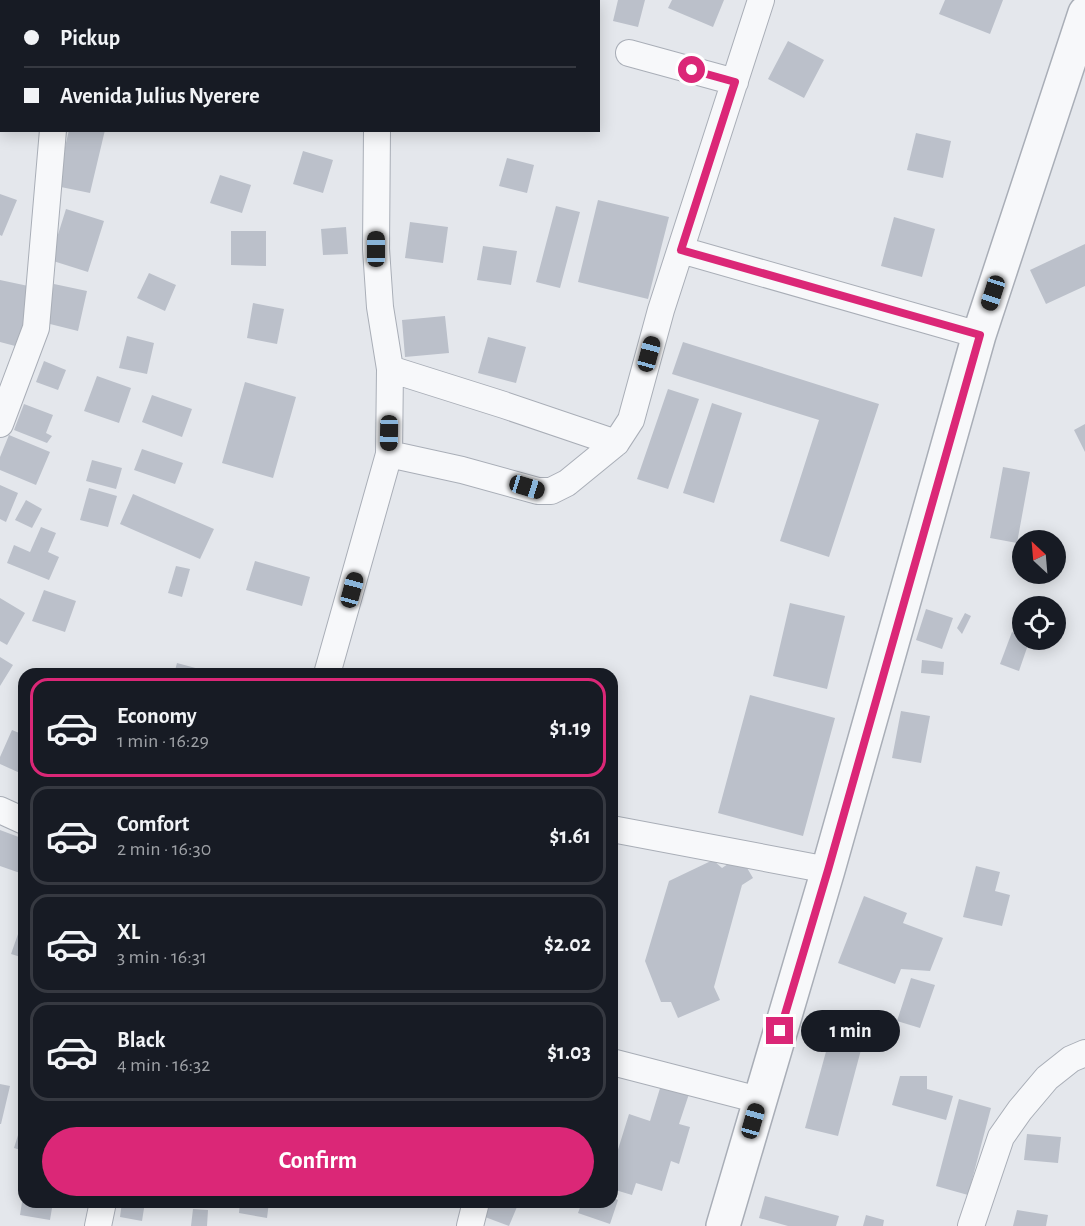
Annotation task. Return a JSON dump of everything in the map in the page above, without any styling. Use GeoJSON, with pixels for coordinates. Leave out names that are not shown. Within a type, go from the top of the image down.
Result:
{"type":"FeatureCollection","features":[{"type":"Feature","properties":{"kind":"street"},"geometry":{"type":"LineString","coordinates":[[389,454],[462,470],[538,491],[551,491],[567,483],[616,443],[631,420],[661,310],[761,0]]}},
{"type":"Feature","properties":{"kind":"street"},"geometry":{"type":"LineString","coordinates":[[723,1226],[828,870],[980,335],[1085,15]]}},
{"type":"Feature","properties":{"kind":"street"},"geometry":{"type":"LineString","coordinates":[[629,52],[735,82]]}},
{"type":"Feature","properties":{"kind":"street"},"geometry":{"type":"LineString","coordinates":[[0,424],[36,328],[53,132]]}},
{"type":"Feature","properties":{"kind":"street"},"geometry":{"type":"LineString","coordinates":[[329,668],[389,454],[390,369],[380,307],[376,249],[377,132]]}},
{"type":"Feature","properties":{"kind":"street"},"geometry":{"type":"LineString","coordinates":[[681,250],[980,335]]}},
{"type":"Feature","properties":{"kind":"street"},"geometry":{"type":"LineString","coordinates":[[390,369],[616,443]]}},
{"type":"Feature","properties":{"kind":"street"},"geometry":{"type":"LineString","coordinates":[[0,810],[18,818]]}},
{"type":"Feature","properties":{"kind":"street"},"geometry":{"type":"LineString","coordinates":[[618,830],[828,870]]}},
{"type":"Feature","properties":{"kind":"street"},"geometry":{"type":"LineString","coordinates":[[971,1226],[1001,1137],[1047,1078],[1071,1059],[1085,1053]]}},
{"type":"Feature","properties":{"kind":"street"},"geometry":{"type":"LineString","coordinates":[[618,1064],[759,1100]]}},
{"type":"Feature","properties":{"kind":"street"},"geometry":{"type":"LineString","coordinates":[[98,1226],[102,1208]]}},
{"type":"Feature","properties":{"kind":"street"},"geometry":{"type":"LineString","coordinates":[[470,1226],[474,1208]]}},
{"type":"Feature","properties":{"kind":"building"},"geometry":{"type":"Polygon","coordinates":[[[618,0],[645,0],[638,27],[613,21],[618,0]]]}},
{"type":"Feature","properties":{"kind":"building"},"geometry":{"type":"Polygon","coordinates":[[[672,0],[724,0],[713,27],[668,8],[672,0]]]}},
{"type":"Feature","properties":{"kind":"building"},"geometry":{"type":"Polygon","coordinates":[[[945,0],[1003,0],[990,34],[939,14],[945,0]]]}},
{"type":"Feature","properties":{"kind":"building"},"geometry":{"type":"Polygon","coordinates":[[[788,41],[824,60],[804,98],[768,79],[788,41]]]}},
{"type":"Feature","properties":{"kind":"building"},"geometry":{"type":"Polygon","coordinates":[[[69,132],[105,132],[90,193],[56,186],[69,132]]]}},
{"type":"Feature","properties":{"kind":"building"},"geometry":{"type":"Polygon","coordinates":[[[916,133],[951,141],[943,178],[907,170],[916,133]]]}},
{"type":"Feature","properties":{"kind":"building"},"geometry":{"type":"Polygon","coordinates":[[[303,151],[333,160],[323,193],[293,184],[303,151]]]}},
{"type":"Feature","properties":{"kind":"building"},"geometry":{"type":"Polygon","coordinates":[[[507,158],[534,165],[527,193],[499,186],[507,158]]]}},
{"type":"Feature","properties":{"kind":"building"},"geometry":{"type":"Polygon","coordinates":[[[220,175],[251,185],[242,213],[210,203],[220,175]]]}},
{"type":"Feature","properties":{"kind":"building"},"geometry":{"type":"Polygon","coordinates":[[[0,194],[17,200],[2,236],[0,235],[0,194]]]}},
{"type":"Feature","properties":{"kind":"building"},"geometry":{"type":"Polygon","coordinates":[[[598,200],[669,217],[648,299],[578,282],[598,200]]]}},
{"type":"Feature","properties":{"kind":"building"},"geometry":{"type":"Polygon","coordinates":[[[556,206],[580,212],[560,288],[536,282],[556,206]]]}},
{"type":"Feature","properties":{"kind":"building"},"geometry":{"type":"Polygon","coordinates":[[[66,209],[104,221],[88,272],[50,260],[66,209]]]}},
{"type":"Feature","properties":{"kind":"building"},"geometry":{"type":"Polygon","coordinates":[[[894,217],[935,229],[922,277],[881,266],[894,217]]]}},
{"type":"Feature","properties":{"kind":"building"},"geometry":{"type":"Polygon","coordinates":[[[410,222],[448,227],[443,263],[405,258],[410,222]]]}},
{"type":"Feature","properties":{"kind":"building"},"geometry":{"type":"Polygon","coordinates":[[[346,227],[348,254],[323,255],[321,229],[346,227]]]}},
{"type":"Feature","properties":{"kind":"building"},"geometry":{"type":"Polygon","coordinates":[[[231,231],[266,231],[266,266],[231,265],[231,231]]]}},
{"type":"Feature","properties":{"kind":"building"},"geometry":{"type":"Polygon","coordinates":[[[1085,244],[1085,286],[1046,304],[1030,270],[1085,244]]]}},
{"type":"Feature","properties":{"kind":"building"},"geometry":{"type":"Polygon","coordinates":[[[483,246],[517,251],[511,285],[477,280],[483,246]]]}},
{"type":"Feature","properties":{"kind":"building"},"geometry":{"type":"Polygon","coordinates":[[[149,273],[176,285],[165,311],[137,298],[149,273]]]}},
{"type":"Feature","properties":{"kind":"building"},"geometry":{"type":"Polygon","coordinates":[[[0,280],[33,287],[19,347],[0,342],[0,280]]]}},
{"type":"Feature","properties":{"kind":"building"},"geometry":{"type":"Polygon","coordinates":[[[54,284],[87,291],[78,331],[46,323],[54,284]]]}},
{"type":"Feature","properties":{"kind":"building"},"geometry":{"type":"Polygon","coordinates":[[[253,303],[284,309],[277,344],[247,338],[253,303]]]}},
{"type":"Feature","properties":{"kind":"building"},"geometry":{"type":"Polygon","coordinates":[[[445,316],[449,353],[405,357],[402,320],[445,316]]]}},
{"type":"Feature","properties":{"kind":"building"},"geometry":{"type":"Polygon","coordinates":[[[127,336],[154,343],[147,374],[119,368],[127,336]]]}},
{"type":"Feature","properties":{"kind":"building"},"geometry":{"type":"Polygon","coordinates":[[[488,337],[526,347],[516,383],[478,373],[488,337]]]}},
{"type":"Feature","properties":{"kind":"building"},"geometry":{"type":"Polygon","coordinates":[[[683,342],[879,404],[829,557],[780,541],[819,420],[672,374],[683,342]]]}},
{"type":"Feature","properties":{"kind":"building"},"geometry":{"type":"Polygon","coordinates":[[[44,361],[66,370],[58,390],[36,382],[44,361]]]}},
{"type":"Feature","properties":{"kind":"building"},"geometry":{"type":"Polygon","coordinates":[[[97,376],[131,388],[119,423],[84,411],[97,376]]]}},
{"type":"Feature","properties":{"kind":"building"},"geometry":{"type":"Polygon","coordinates":[[[245,382],[296,397],[273,478],[222,463],[245,382]]]}},
{"type":"Feature","properties":{"kind":"building"},"geometry":{"type":"Polygon","coordinates":[[[668,389],[699,399],[668,489],[637,479],[668,389]]]}},
{"type":"Feature","properties":{"kind":"building"},"geometry":{"type":"Polygon","coordinates":[[[152,395],[192,409],[182,437],[142,422],[152,395]]]}},
{"type":"Feature","properties":{"kind":"building"},"geometry":{"type":"Polygon","coordinates":[[[712,403],[742,413],[714,503],[683,493],[712,403]]]}},
{"type":"Feature","properties":{"kind":"building"},"geometry":{"type":"Polygon","coordinates":[[[24,404],[53,415],[46,433],[52,436],[47,443],[14,430],[24,404]]]}},
{"type":"Feature","properties":{"kind":"building"},"geometry":{"type":"Polygon","coordinates":[[[1085,424],[1085,452],[1074,430],[1085,424]]]}},
{"type":"Feature","properties":{"kind":"building"},"geometry":{"type":"Polygon","coordinates":[[[9,435],[50,452],[36,485],[0,470],[0,457],[9,435]]]}},
{"type":"Feature","properties":{"kind":"building"},"geometry":{"type":"Polygon","coordinates":[[[142,449],[183,463],[175,484],[134,470],[142,449]]]}},
{"type":"Feature","properties":{"kind":"building"},"geometry":{"type":"Polygon","coordinates":[[[92,460],[122,468],[116,489],[86,481],[92,460]]]}},
{"type":"Feature","properties":{"kind":"building"},"geometry":{"type":"Polygon","coordinates":[[[1003,467],[1030,472],[1019,530],[1012,530],[1012,542],[990,538],[1003,467]]]}},
{"type":"Feature","properties":{"kind":"building"},"geometry":{"type":"Polygon","coordinates":[[[0,485],[18,493],[6,522],[0,519],[0,485]]]}},
{"type":"Feature","properties":{"kind":"building"},"geometry":{"type":"Polygon","coordinates":[[[89,488],[117,496],[108,527],[80,520],[89,488]]]}},
{"type":"Feature","properties":{"kind":"building"},"geometry":{"type":"Polygon","coordinates":[[[133,494],[214,529],[200,559],[120,524],[133,494]]]}},
{"type":"Feature","properties":{"kind":"building"},"geometry":{"type":"Polygon","coordinates":[[[26,500],[42,509],[32,528],[15,520],[26,500]]]}},
{"type":"Feature","properties":{"kind":"building"},"geometry":{"type":"Polygon","coordinates":[[[41,527],[56,533],[48,552],[59,557],[49,580],[7,563],[14,545],[30,552],[41,527]]]}},
{"type":"Feature","properties":{"kind":"building"},"geometry":{"type":"Polygon","coordinates":[[[255,561],[310,577],[302,606],[246,590],[255,561]]]}},
{"type":"Feature","properties":{"kind":"building"},"geometry":{"type":"Polygon","coordinates":[[[176,566],[190,569],[182,597],[168,593],[176,566]]]}},
{"type":"Feature","properties":{"kind":"building"},"geometry":{"type":"Polygon","coordinates":[[[44,590],[76,601],[65,632],[32,621],[44,590]]]}},
{"type":"Feature","properties":{"kind":"building"},"geometry":{"type":"Polygon","coordinates":[[[0,598],[25,613],[7,645],[0,641],[0,598]]]}},
{"type":"Feature","properties":{"kind":"building"},"geometry":{"type":"Polygon","coordinates":[[[790,603],[845,616],[827,689],[773,676],[790,603]]]}},
{"type":"Feature","properties":{"kind":"building"},"geometry":{"type":"Polygon","coordinates":[[[926,609],[953,618],[942,649],[916,640],[926,609]]]}},
{"type":"Feature","properties":{"kind":"building"},"geometry":{"type":"Polygon","coordinates":[[[965,613],[971,616],[962,634],[957,628],[965,613]]]}},
{"type":"Feature","properties":{"kind":"building"},"geometry":{"type":"Polygon","coordinates":[[[1012,632],[1012,650],[1026,650],[1019,671],[1000,664],[1012,632]]]}},
{"type":"Feature","properties":{"kind":"building"},"geometry":{"type":"Polygon","coordinates":[[[0,657],[13,665],[0,686],[0,657]]]}},
{"type":"Feature","properties":{"kind":"building"},"geometry":{"type":"Polygon","coordinates":[[[922,660],[944,662],[943,675],[921,673],[922,660]]]}},
{"type":"Feature","properties":{"kind":"building"},"geometry":{"type":"Polygon","coordinates":[[[177,663],[196,668],[176,668],[177,663]]]}},
{"type":"Feature","properties":{"kind":"building"},"geometry":{"type":"Polygon","coordinates":[[[750,695],[835,718],[803,836],[718,813],[750,695]]]}},
{"type":"Feature","properties":{"kind":"building"},"geometry":{"type":"Polygon","coordinates":[[[901,711],[930,716],[921,763],[892,758],[901,711]]]}},
{"type":"Feature","properties":{"kind":"building"},"geometry":{"type":"Polygon","coordinates":[[[12,730],[18,732],[18,772],[0,764],[0,757],[12,730]]]}},
{"type":"Feature","properties":{"kind":"building"},"geometry":{"type":"Polygon","coordinates":[[[0,830],[18,837],[18,872],[0,866],[0,830]]]}},
{"type":"Feature","properties":{"kind":"building"},"geometry":{"type":"Polygon","coordinates":[[[740,856],[753,878],[742,885],[714,987],[720,1000],[678,1018],[671,1002],[661,1002],[645,961],[669,881],[713,860],[722,868],[740,856]]]}},
{"type":"Feature","properties":{"kind":"building"},"geometry":{"type":"Polygon","coordinates":[[[976,866],[1000,872],[995,891],[1010,895],[1002,926],[963,917],[976,866]]]}},
{"type":"Feature","properties":{"kind":"building"},"geometry":{"type":"Polygon","coordinates":[[[864,896],[907,913],[903,923],[943,938],[930,971],[901,969],[895,984],[838,963],[864,896]]]}},
{"type":"Feature","properties":{"kind":"building"},"geometry":{"type":"Polygon","coordinates":[[[18,934],[18,956],[11,954],[18,934]]]}},
{"type":"Feature","properties":{"kind":"building"},"geometry":{"type":"Polygon","coordinates":[[[911,978],[935,985],[920,1028],[897,1021],[911,978]]]}},
{"type":"Feature","properties":{"kind":"building"},"geometry":{"type":"Polygon","coordinates":[[[830,1037],[862,1046],[838,1136],[805,1128],[830,1037]]]}},
{"type":"Feature","properties":{"kind":"building"},"geometry":{"type":"Polygon","coordinates":[[[900,1076],[927,1076],[927,1089],[953,1096],[946,1120],[892,1105],[900,1076]]]}},
{"type":"Feature","properties":{"kind":"building"},"geometry":{"type":"Polygon","coordinates":[[[0,1084],[10,1086],[1,1124],[0,1124],[0,1084]]]}},
{"type":"Feature","properties":{"kind":"building"},"geometry":{"type":"Polygon","coordinates":[[[661,1085],[689,1094],[679,1124],[690,1127],[679,1164],[671,1161],[662,1191],[636,1183],[632,1195],[618,1191],[618,1150],[629,1114],[650,1121],[661,1085]]]}},
{"type":"Feature","properties":{"kind":"building"},"geometry":{"type":"Polygon","coordinates":[[[959,1099],[991,1108],[968,1195],[936,1186],[959,1099]]]}},
{"type":"Feature","properties":{"kind":"building"},"geometry":{"type":"Polygon","coordinates":[[[1027,1134],[1061,1137],[1058,1163],[1024,1160],[1027,1134]]]}},
{"type":"Feature","properties":{"kind":"building"},"geometry":{"type":"Polygon","coordinates":[[[18,1135],[18,1149],[14,1148],[18,1135]]]}},
{"type":"Feature","properties":{"kind":"building"},"geometry":{"type":"Polygon","coordinates":[[[765,1196],[839,1216],[836,1226],[788,1226],[759,1218],[765,1196]]]}},
{"type":"Feature","properties":{"kind":"building"},"geometry":{"type":"Polygon","coordinates":[[[21,1208],[52,1208],[50,1220],[20,1215],[21,1208]]]}},
{"type":"Feature","properties":{"kind":"building"},"geometry":{"type":"Polygon","coordinates":[[[121,1208],[144,1208],[142,1221],[120,1217],[121,1208]]]}},
{"type":"Feature","properties":{"kind":"building"},"geometry":{"type":"Polygon","coordinates":[[[239,1208],[268,1208],[267,1218],[239,1213],[239,1208]]]}},
{"type":"Feature","properties":{"kind":"building"},"geometry":{"type":"Polygon","coordinates":[[[489,1208],[516,1208],[509,1226],[485,1217],[489,1208]]]}},
{"type":"Feature","properties":{"kind":"building"},"geometry":{"type":"Polygon","coordinates":[[[580,1208],[615,1208],[610,1224],[578,1213],[580,1208]]]}},
{"type":"Feature","properties":{"kind":"building"},"geometry":{"type":"Polygon","coordinates":[[[193,1209],[208,1210],[207,1226],[191,1226],[193,1209]]]}},
{"type":"Feature","properties":{"kind":"building"},"geometry":{"type":"Polygon","coordinates":[[[1017,1210],[1048,1215],[1046,1226],[1013,1226],[1017,1210]]]}},
{"type":"Feature","properties":{"kind":"building"},"geometry":{"type":"Polygon","coordinates":[[[866,1215],[884,1220],[883,1226],[863,1226],[866,1215]]]}},
{"type":"Feature","properties":{"kind":"route"},"geometry":{"type":"LineString","coordinates":[[692,70],[735,82],[681,250],[980,335],[780,1031]]}}]}
